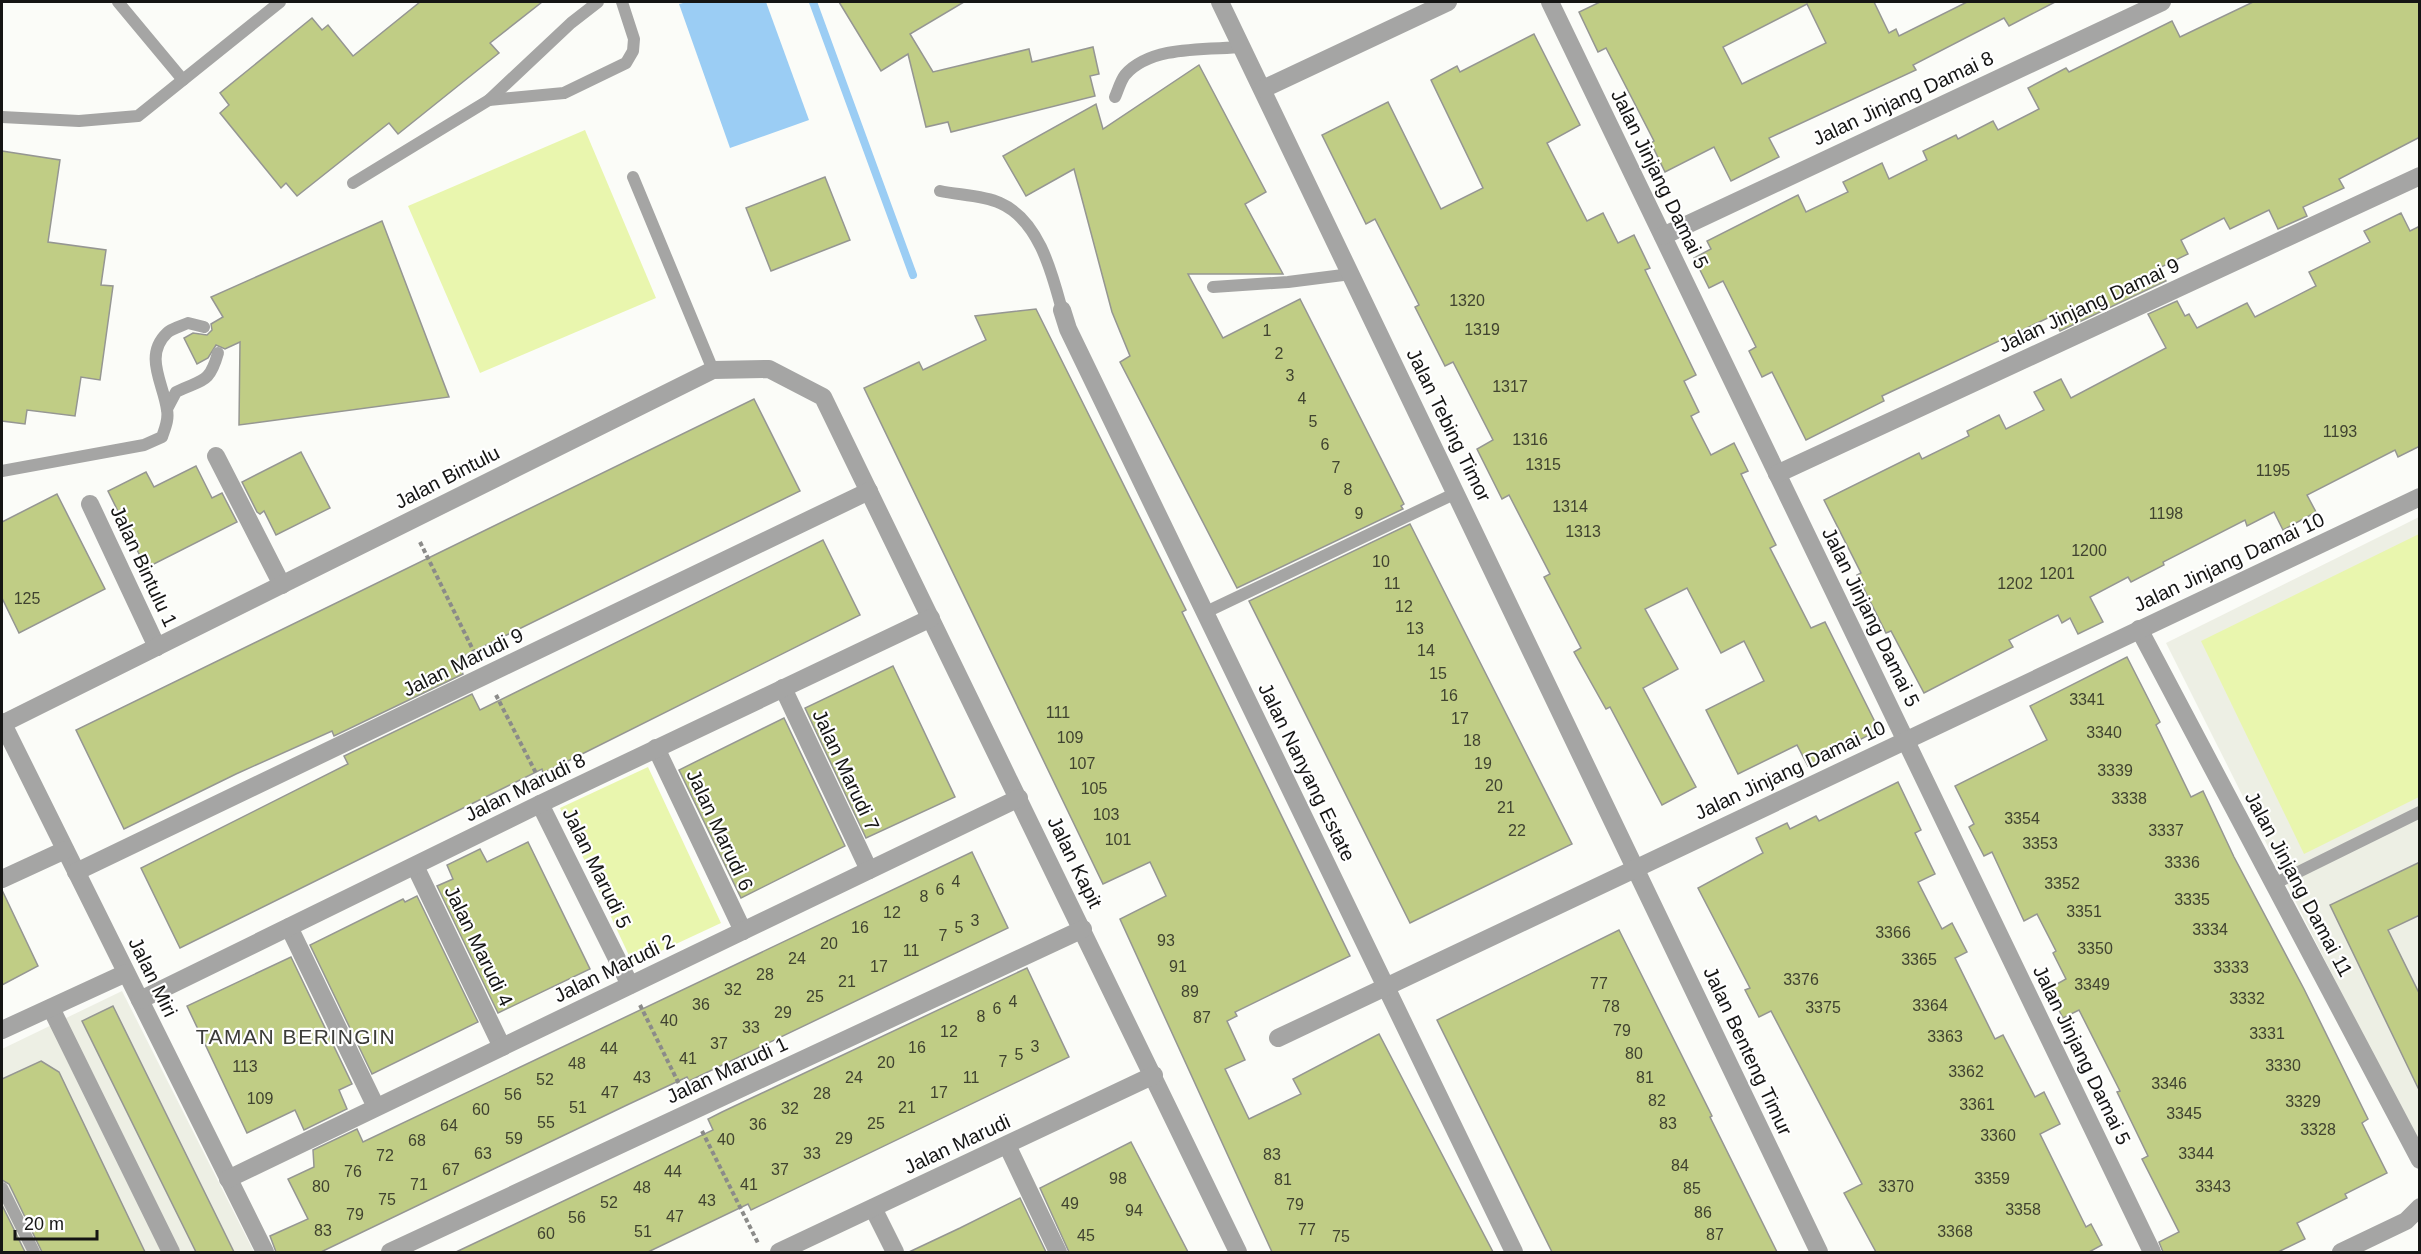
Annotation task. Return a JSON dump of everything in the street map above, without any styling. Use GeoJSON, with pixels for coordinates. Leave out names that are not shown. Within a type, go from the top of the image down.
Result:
{"type":"FeatureCollection","features":[{"type":"Feature","properties":{"kind":"street","name":"Jalan Tebing Timor"},"geometry":{"type":"LineString","coordinates":[[1221,2],[1637,868]]}},
{"type":"Feature","properties":{"kind":"street"},"geometry":{"type":"LineString","coordinates":[[1263,89],[1448,2]]}},
{"type":"Feature","properties":{"kind":"street","name":"Jalan Jinjang Damai 5"},"geometry":{"type":"LineString","coordinates":[[1550,2],[1905,741],[2146,1250]]}},
{"type":"Feature","properties":{"kind":"street","name":"Jalan Jinjang Damai 8"},"geometry":{"type":"LineString","coordinates":[[1663,236],[2162,2]]}},
{"type":"Feature","properties":{"kind":"street","name":"Jalan Jinjang Damai 9"},"geometry":{"type":"LineString","coordinates":[[1777,474],[2420,176]]}},
{"type":"Feature","properties":{"kind":"street","name":"Jalan Nanyang Estate"},"geometry":{"type":"LineString","coordinates":[[1062,310],[1068,329],[1204,613],[1514,1252]]}},
{"type":"Feature","properties":{"kind":"street","name":"Jalan Bintulu"},"geometry":{"type":"LineString","coordinates":[[3,729],[157,647],[713,370],[769,369],[823,397],[869,492]]}},
{"type":"Feature","properties":{"kind":"street"},"geometry":{"type":"LineString","coordinates":[[216,456],[282,585]]}},
{"type":"Feature","properties":{"kind":"street","name":"Jalan Kapit"},"geometry":{"type":"LineString","coordinates":[[869,492],[1238,1252]]}},
{"type":"Feature","properties":{"kind":"street","name":"Jalan Marudi 9"},"geometry":{"type":"LineString","coordinates":[[76,872],[869,492]]}},
{"type":"Feature","properties":{"kind":"street","name":"Jalan Jinjang Damai 10"},"geometry":{"type":"LineString","coordinates":[[1278,1038],[2420,497]]}},
{"type":"Feature","properties":{"kind":"street","name":"Jalan Bintulu 1"},"geometry":{"type":"LineString","coordinates":[[90,504],[157,647]]}},
{"type":"Feature","properties":{"kind":"street","name":"Jalan Marudi 8"},"geometry":{"type":"LineString","coordinates":[[140,1000],[540,804],[931,618]]}},
{"type":"Feature","properties":{"kind":"street","name":"Jalan Jinjang Damai 11"},"geometry":{"type":"LineString","coordinates":[[2139,629],[2420,1160]]}},
{"type":"Feature","properties":{"kind":"street","name":"Jalan Marudi 7"},"geometry":{"type":"LineString","coordinates":[[783,688],[869,870]]}},
{"type":"Feature","properties":{"kind":"street","name":"Jalan Miri"},"geometry":{"type":"LineString","coordinates":[[3,729],[264,1252]]}},
{"type":"Feature","properties":{"kind":"street","name":"Jalan Marudi 6"},"geometry":{"type":"LineString","coordinates":[[656,748],[743,931]]}},
{"type":"Feature","properties":{"kind":"street","name":"Jalan Marudi 2"},"geometry":{"type":"LineString","coordinates":[[228,1179],[1019,798]]}},
{"type":"Feature","properties":{"kind":"street","name":"Jalan Marudi 5"},"geometry":{"type":"LineString","coordinates":[[540,804],[630,985]]}},
{"type":"Feature","properties":{"kind":"street"},"geometry":{"type":"LineString","coordinates":[[2,879],[65,850]]}},
{"type":"Feature","properties":{"kind":"street","name":"Jalan Marudi 4"},"geometry":{"type":"LineString","coordinates":[[415,866],[502,1047]]}},
{"type":"Feature","properties":{"kind":"street","name":"Jalan Benteng Timur"},"geometry":{"type":"LineString","coordinates":[[1637,868],[1819,1252]]}},
{"type":"Feature","properties":{"kind":"street"},"geometry":{"type":"LineString","coordinates":[[289,927],[376,1107]]}},
{"type":"Feature","properties":{"kind":"street","name":"Jalan Marudi 1"},"geometry":{"type":"LineString","coordinates":[[390,1252],[1083,929]]}},
{"type":"Feature","properties":{"kind":"street"},"geometry":{"type":"LineString","coordinates":[[2,1030],[126,973]]}},
{"type":"Feature","properties":{"kind":"street"},"geometry":{"type":"LineString","coordinates":[[51,1008],[171,1252]]}},
{"type":"Feature","properties":{"kind":"street","name":"Jalan Marudi"},"geometry":{"type":"LineString","coordinates":[[780,1252],[1154,1075]]}},
{"type":"Feature","properties":{"kind":"street"},"geometry":{"type":"LineString","coordinates":[[1007,1145],[1058,1252]]}},
{"type":"Feature","properties":{"kind":"street"},"geometry":{"type":"LineString","coordinates":[[2341,1252],[2406,1221],[2420,1207]]}},
{"type":"Feature","properties":{"kind":"street"},"geometry":{"type":"LineString","coordinates":[[873,1208],[895,1252]]}},
{"type":"Feature","properties":{"kind":"lane"},"geometry":{"type":"LineString","coordinates":[[118,2],[183,80]]}},
{"type":"Feature","properties":{"kind":"lane"},"geometry":{"type":"LineString","coordinates":[[2,117],[79,122],[138,116],[280,2]]}},
{"type":"Feature","properties":{"kind":"lane"},"geometry":{"type":"LineString","coordinates":[[353,183],[489,99],[571,23],[598,2]]}},
{"type":"Feature","properties":{"kind":"lane"},"geometry":{"type":"LineString","coordinates":[[489,99],[564,93],[626,63],[633,51],[634,39],[622,2]]}},
{"type":"Feature","properties":{"kind":"lane"},"geometry":{"type":"LineString","coordinates":[[1115,97],[1125,76],[1142,63],[1161,55],[1242,47]]}},
{"type":"Feature","properties":{"kind":"lane"},"geometry":{"type":"LineString","coordinates":[[633,177],[713,370]]}},
{"type":"Feature","properties":{"kind":"lane"},"geometry":{"type":"LineString","coordinates":[[940,191],[999,202],[1018,215],[1034,236],[1048,265],[1062,310]]}},
{"type":"Feature","properties":{"kind":"lane"},"geometry":{"type":"LineString","coordinates":[[1213,287],[1288,282],[1351,274]]}},
{"type":"Feature","properties":{"kind":"lane"},"geometry":{"type":"LineString","coordinates":[[2,471],[144,445],[162,437],[167,423],[167,409],[154,361],[159,346],[167,333],[188,322],[204,327]]}},
{"type":"Feature","properties":{"kind":"lane"},"geometry":{"type":"LineString","coordinates":[[167,409],[176,392],[195,386],[212,373],[218,353]]}},
{"type":"Feature","properties":{"kind":"lane"},"geometry":{"type":"LineString","coordinates":[[1204,613],[1456,493]]}},
{"type":"Feature","properties":{"kind":"lane"},"geometry":{"type":"LineString","coordinates":[[2274,884],[2420,812]]}},
{"type":"Feature","properties":{"kind":"lane"},"geometry":{"type":"LineString","coordinates":[[2,1188],[34,1252]]}},
{"type":"Feature","properties":{"kind":"shaded area"},"geometry":{"type":"Polygon","coordinates":[[[2419,517],[2419,1148],[2166,643],[2419,517]]]}},
{"type":"Feature","properties":{"kind":"shaded area"},"geometry":{"type":"Polygon","coordinates":[[[122,991],[254,1252],[2,1252],[2,1049],[122,991]]]}},
{"type":"Feature","properties":{"kind":"green space"},"geometry":{"type":"Polygon","coordinates":[[[585,130],[656,298],[480,373],[408,206],[585,130]]]}},
{"type":"Feature","properties":{"kind":"green space"},"geometry":{"type":"Polygon","coordinates":[[[2419,534],[2419,797],[2304,854],[2201,641],[2419,534]]]}},
{"type":"Feature","properties":{"kind":"green space"},"geometry":{"type":"Polygon","coordinates":[[[648,767],[721,923],[633,964],[560,808],[648,767]]]}},
{"type":"Feature","properties":{"kind":"water"},"geometry":{"type":"Polygon","coordinates":[[[687,2],[766,2],[809,120],[730,148],[679,4],[687,2]]]}},
{"type":"Feature","properties":{"kind":"building"},"geometry":{"type":"Polygon","coordinates":[[[420,2],[542,2],[490,43],[499,53],[398,134],[389,123],[297,196],[286,183],[281,188],[220,113],[229,105],[220,93],[312,18],[322,30],[328,25],[353,56],[420,2]]]}},
{"type":"Feature","properties":{"kind":"building"},"geometry":{"type":"Polygon","coordinates":[[[839,2],[964,2],[910,34],[933,72],[1029,49],[1032,62],[1093,47],[1099,74],[1090,76],[1095,96],[951,132],[948,122],[926,127],[908,54],[881,71],[839,2]]]}},
{"type":"Feature","properties":{"kind":"building"},"geometry":{"type":"Polygon","coordinates":[[[1600,2],[1874,2],[1889,33],[1896,29],[1899,36],[1967,2],[2055,2],[2009,26],[2004,18],[1913,65],[1916,70],[1769,138],[1779,157],[1731,181],[1714,147],[1665,172],[1651,143],[1654,141],[1606,48],[1598,52],[1579,12],[1600,2]],[[1807,4],[1723,47],[1742,84],[1826,43],[1807,4]]]}},
{"type":"Feature","properties":{"kind":"building"},"geometry":{"type":"Polygon","coordinates":[[[2253,2],[2420,2],[2420,137],[2339,179],[2344,188],[2303,207],[2307,216],[2278,229],[2269,210],[2230,229],[2224,218],[2181,240],[2188,254],[2159,268],[2166,281],[2060,331],[2052,316],[1882,396],[1884,401],[1806,440],[1772,372],[1762,377],[1749,351],[1756,347],[1723,281],[1709,288],[1694,258],[1711,249],[1707,241],[1798,195],[1806,212],[1848,192],[1843,182],[1882,163],[1889,179],[1927,160],[1923,151],[1956,135],[1958,139],[1993,121],[1998,130],[2039,109],[2028,88],[2066,68],[2069,72],[2172,21],[2180,37],[2253,2]]]}},
{"type":"Feature","properties":{"kind":"building"},"geometry":{"type":"Polygon","coordinates":[[[1534,34],[1580,125],[1547,143],[1587,221],[1603,213],[1618,243],[1634,235],[1650,268],[1645,270],[1696,375],[1684,381],[1699,412],[1691,416],[1711,455],[1734,443],[1748,471],[1741,474],[1776,545],[1770,548],[1811,628],[1825,622],[1879,730],[1808,766],[1797,745],[1738,774],[1706,710],[1764,681],[1744,641],[1721,653],[1687,588],[1645,609],[1678,669],[1643,688],[1696,787],[1662,805],[1610,707],[1606,709],[1574,652],[1581,648],[1544,577],[1550,574],[1509,495],[1502,499],[1477,449],[1493,440],[1453,362],[1445,366],[1415,307],[1419,305],[1375,219],[1366,224],[1322,135],[1388,102],[1441,209],[1483,188],[1431,80],[1457,66],[1460,72],[1534,34]]]}},
{"type":"Feature","properties":{"kind":"building"},"geometry":{"type":"Polygon","coordinates":[[[1199,65],[1266,192],[1245,204],[1283,274],[1188,274],[1223,338],[1300,299],[1404,504],[1401,506],[1403,509],[1237,588],[1120,362],[1130,356],[1112,312],[1074,169],[1026,196],[1003,156],[1096,104],[1103,129],[1199,65]]]}},
{"type":"Feature","properties":{"kind":"building"},"geometry":{"type":"Polygon","coordinates":[[[2,151],[60,160],[48,242],[106,250],[101,285],[113,286],[100,380],[81,377],[75,416],[27,410],[25,424],[2,421],[2,151]]]}},
{"type":"Feature","properties":{"kind":"building"},"geometry":{"type":"Polygon","coordinates":[[[825,177],[850,240],[771,271],[746,208],[825,177]]]}},
{"type":"Feature","properties":{"kind":"building"},"geometry":{"type":"Polygon","coordinates":[[[2401,213],[2410,231],[2420,226],[2420,446],[2398,457],[2395,450],[2307,495],[2316,512],[2283,530],[2274,512],[2247,526],[2245,520],[2163,562],[2164,565],[2131,582],[2128,577],[2090,597],[2103,622],[2078,634],[2070,618],[2062,623],[2058,615],[2009,640],[2013,647],[1924,693],[1891,631],[1886,633],[1857,575],[1861,573],[1824,500],[1919,453],[1922,459],[1969,436],[1967,431],[1999,415],[2006,429],[2044,410],[2034,392],[2061,379],[2071,398],[2166,348],[2148,314],[2177,301],[2185,316],[2189,314],[2197,328],[2247,303],[2255,317],[2316,286],[2309,272],[2370,242],[2364,231],[2401,213]]]}},
{"type":"Feature","properties":{"kind":"building"},"geometry":{"type":"Polygon","coordinates":[[[382,221],[449,397],[239,425],[240,342],[225,349],[216,345],[208,358],[197,364],[184,338],[193,333],[207,335],[212,330],[211,324],[223,317],[211,297],[382,221]]]}},
{"type":"Feature","properties":{"kind":"building"},"geometry":{"type":"Polygon","coordinates":[[[1036,309],[1186,610],[1182,612],[1350,956],[1235,1012],[1237,1016],[1227,1021],[1245,1060],[1225,1069],[1249,1119],[1301,1094],[1293,1079],[1379,1034],[1493,1252],[1272,1252],[1120,919],[1166,896],[1150,862],[1103,884],[864,388],[919,362],[923,370],[986,340],[975,316],[1036,309]]]}},
{"type":"Feature","properties":{"kind":"building"},"geometry":{"type":"Polygon","coordinates":[[[754,399],[800,491],[458,659],[463,674],[334,736],[332,731],[236,774],[124,829],[76,730],[754,399]]]}},
{"type":"Feature","properties":{"kind":"building"},"geometry":{"type":"Polygon","coordinates":[[[301,452],[330,508],[276,535],[264,511],[260,514],[257,512],[242,482],[301,452]]]}},
{"type":"Feature","properties":{"kind":"building"},"geometry":{"type":"Polygon","coordinates":[[[196,466],[212,498],[222,493],[237,522],[146,568],[108,491],[146,472],[154,487],[196,466]]]}},
{"type":"Feature","properties":{"kind":"building"},"geometry":{"type":"Polygon","coordinates":[[[57,494],[105,589],[19,633],[2,598],[2,522],[57,494]]]}},
{"type":"Feature","properties":{"kind":"building"},"geometry":{"type":"Polygon","coordinates":[[[1410,524],[1572,844],[1410,923],[1249,601],[1410,524]]]}},
{"type":"Feature","properties":{"kind":"building"},"geometry":{"type":"Polygon","coordinates":[[[823,540],[860,615],[576,757],[543,773],[542,769],[180,948],[141,868],[348,764],[344,756],[472,694],[480,710],[823,540]]]}},
{"type":"Feature","properties":{"kind":"building"},"geometry":{"type":"Polygon","coordinates":[[[2127,657],[2160,722],[2156,725],[2191,797],[2203,791],[2234,857],[2304,989],[2368,1119],[2362,1123],[2387,1173],[2345,1194],[2347,1198],[2297,1223],[2305,1239],[2278,1252],[2163,1252],[2159,1242],[2179,1232],[2142,1159],[2148,1156],[2117,1092],[2120,1091],[2079,1010],[2063,1018],[2048,989],[2066,979],[2053,953],[2056,951],[2037,914],[2024,921],[1992,852],[1984,856],[1969,827],[1974,824],[1955,786],[2047,740],[2030,706],[2127,657]]]}},
{"type":"Feature","properties":{"kind":"building"},"geometry":{"type":"Polygon","coordinates":[[[893,666],[955,797],[866,838],[805,708],[893,666]]]}},
{"type":"Feature","properties":{"kind":"building"},"geometry":{"type":"Polygon","coordinates":[[[784,718],[845,846],[741,898],[679,770],[784,718]]]}},
{"type":"Feature","properties":{"kind":"building"},"geometry":{"type":"Polygon","coordinates":[[[1898,782],[1921,830],[1915,833],[1935,874],[1918,882],[1942,929],[1952,923],[1967,952],[1955,958],[1995,1039],[2003,1035],[2035,1097],[2044,1092],[2060,1124],[2040,1134],[2086,1227],[2091,1224],[2102,1245],[2089,1252],[1876,1252],[1844,1193],[1862,1184],[1771,1011],[1759,1017],[1745,990],[1750,988],[1698,888],[1763,853],[1756,838],[1787,823],[1790,829],[1816,816],[1819,821],[1898,782]]]}},
{"type":"Feature","properties":{"kind":"building"},"geometry":{"type":"Polygon","coordinates":[[[528,842],[590,969],[498,1013],[437,886],[453,879],[447,865],[480,849],[487,862],[528,842]]]}},
{"type":"Feature","properties":{"kind":"building"},"geometry":{"type":"Polygon","coordinates":[[[972,852],[1008,928],[689,1081],[687,1077],[627,1105],[321,1252],[276,1252],[270,1236],[308,1219],[288,1179],[314,1167],[313,1150],[357,1129],[363,1142],[972,852]]]}},
{"type":"Feature","properties":{"kind":"building"},"geometry":{"type":"Polygon","coordinates":[[[2420,862],[2420,915],[2388,930],[2420,995],[2420,1092],[2330,905],[2420,862]]]}},
{"type":"Feature","properties":{"kind":"building"},"geometry":{"type":"Polygon","coordinates":[[[2,890],[38,966],[2,985],[2,890]]]}},
{"type":"Feature","properties":{"kind":"building"},"geometry":{"type":"Polygon","coordinates":[[[417,896],[478,1022],[372,1074],[310,945],[403,899],[405,902],[417,896]]]}},
{"type":"Feature","properties":{"kind":"building"},"geometry":{"type":"Polygon","coordinates":[[[1619,930],[1777,1252],[1552,1252],[1437,1020],[1619,930]]]}},
{"type":"Feature","properties":{"kind":"building"},"geometry":{"type":"Polygon","coordinates":[[[291,957],[352,1084],[339,1090],[347,1109],[304,1130],[295,1110],[247,1133],[187,1006],[291,957]]]}},
{"type":"Feature","properties":{"kind":"building"},"geometry":{"type":"Polygon","coordinates":[[[1027,968],[1069,1057],[751,1210],[748,1204],[648,1252],[456,1252],[713,1130],[708,1119],[722,1112],[1027,968]]]}},
{"type":"Feature","properties":{"kind":"building"},"geometry":{"type":"Polygon","coordinates":[[[113,1006],[234,1252],[196,1252],[82,1021],[113,1006]]]}},
{"type":"Feature","properties":{"kind":"building"},"geometry":{"type":"Polygon","coordinates":[[[41,1061],[59,1072],[145,1252],[42,1252],[9,1184],[2,1180],[2,1079],[41,1061]]]}},
{"type":"Feature","properties":{"kind":"building"},"geometry":{"type":"Polygon","coordinates":[[[1131,1142],[1188,1252],[1069,1252],[1040,1188],[1131,1142]]]}},
{"type":"Feature","properties":{"kind":"building"},"geometry":{"type":"Polygon","coordinates":[[[1020,1198],[1046,1252],[909,1252],[960,1228],[1020,1198]]]}},
{"type":"Feature","properties":{"kind":"building"},"geometry":{"type":"Polygon","coordinates":[[[2,1205],[25,1252],[2,1252],[2,1205]]]}},
{"type":"Feature","properties":{"kind":"waterway"},"geometry":{"type":"LineString","coordinates":[[813,2],[913,275]]}},
{"type":"Feature","properties":{"kind":"district","name":"TAMAN BERINGIN"},"geometry":{"type":"Point","coordinates":[296,1037]}}]}
